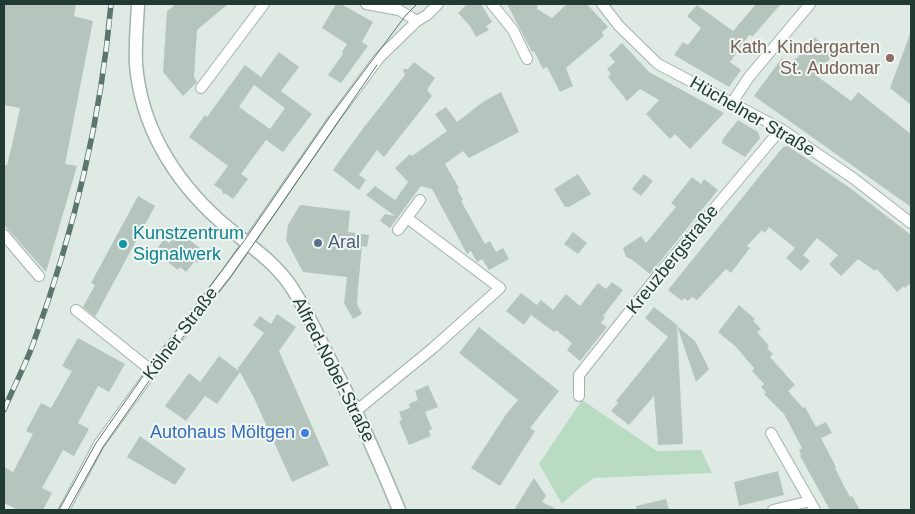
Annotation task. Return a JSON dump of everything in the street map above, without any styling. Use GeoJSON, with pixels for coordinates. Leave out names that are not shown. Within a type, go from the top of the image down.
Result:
{"type":"FeatureCollection","features":[{"type":"Feature","properties":{"kind":"street","name":"Alfred-Nobel-Straße"},"geometry":{"type":"LineString","coordinates":[[138,4],[136,63],[139,90],[146,116],[164,154],[180,179],[197,199],[268,262],[289,284],[304,309],[356,411],[399,510]]}},
{"type":"Feature","properties":{"kind":"street"},"geometry":{"type":"LineString","coordinates":[[201,88],[264,4]]}},
{"type":"Feature","properties":{"kind":"street"},"geometry":{"type":"LineString","coordinates":[[366,4],[399,10],[417,21]]}},
{"type":"Feature","properties":{"kind":"street","name":"Kölner Straße"},"geometry":{"type":"LineString","coordinates":[[64,510],[99,444],[248,244],[333,120],[379,58],[417,21],[427,15],[438,4]]}},
{"type":"Feature","properties":{"kind":"street"},"geometry":{"type":"LineString","coordinates":[[492,4],[513,30],[527,59]]}},
{"type":"Feature","properties":{"kind":"street","name":"Hüchelner Straße"},"geometry":{"type":"LineString","coordinates":[[602,4],[619,26],[658,64],[781,129],[853,178],[911,223]]}},
{"type":"Feature","properties":{"kind":"street"},"geometry":{"type":"LineString","coordinates":[[731,104],[749,77],[810,4]]}},
{"type":"Feature","properties":{"kind":"street","name":"Kreuzbergstraße"},"geometry":{"type":"LineString","coordinates":[[579,396],[579,375],[659,274],[781,129]]}},
{"type":"Feature","properties":{"kind":"street"},"geometry":{"type":"LineString","coordinates":[[398,230],[420,200]]}},
{"type":"Feature","properties":{"kind":"street"},"geometry":{"type":"LineString","coordinates":[[356,411],[433,348],[500,288],[406,218]]}},
{"type":"Feature","properties":{"kind":"street"},"geometry":{"type":"LineString","coordinates":[[4,235],[39,276]]}},
{"type":"Feature","properties":{"kind":"street"},"geometry":{"type":"LineString","coordinates":[[76,310],[152,371]]}},
{"type":"Feature","properties":{"kind":"street"},"geometry":{"type":"LineString","coordinates":[[771,433],[815,510]]}},
{"type":"Feature","properties":{"kind":"street"},"geometry":{"type":"LineString","coordinates":[[773,510],[810,501]]}},
{"type":"Feature","properties":{"kind":"green space"},"geometry":{"type":"Polygon","coordinates":[[[582,400],[657,451],[701,450],[712,473],[594,478],[562,504],[539,464],[582,400]]]}},
{"type":"Feature","properties":{"kind":"building"},"geometry":{"type":"Polygon","coordinates":[[[4,4],[76,4],[74,16],[93,21],[65,164],[77,166],[46,272],[4,225],[4,165],[7,165],[20,108],[4,105],[4,4]]]}},
{"type":"Feature","properties":{"kind":"building"},"geometry":{"type":"Polygon","coordinates":[[[176,4],[228,4],[197,30],[194,77],[197,82],[183,96],[163,72],[167,11],[176,4]]]}},
{"type":"Feature","properties":{"kind":"building"},"geometry":{"type":"Polygon","coordinates":[[[336,4],[341,4],[373,22],[362,42],[368,46],[341,83],[328,75],[343,54],[342,52],[347,44],[322,28],[336,4]]]}},
{"type":"Feature","properties":{"kind":"building"},"geometry":{"type":"Polygon","coordinates":[[[467,4],[481,4],[492,22],[486,26],[489,30],[476,37],[470,26],[458,13],[467,4]]]}},
{"type":"Feature","properties":{"kind":"building"},"geometry":{"type":"Polygon","coordinates":[[[507,4],[538,4],[537,9],[552,18],[567,4],[587,4],[608,27],[602,32],[604,36],[566,68],[573,86],[560,92],[547,67],[543,69],[534,51],[532,52],[507,4]]]}},
{"type":"Feature","properties":{"kind":"building"},"geometry":{"type":"Polygon","coordinates":[[[756,4],[781,4],[753,36],[749,35],[730,62],[741,70],[729,87],[674,55],[683,42],[688,45],[701,28],[687,16],[697,5],[733,31],[756,4]]]}},
{"type":"Feature","properties":{"kind":"building"},"geometry":{"type":"Polygon","coordinates":[[[911,34],[911,105],[890,88],[911,34]]]}},
{"type":"Feature","properties":{"kind":"building"},"geometry":{"type":"Polygon","coordinates":[[[814,37],[834,53],[817,76],[851,101],[858,92],[911,134],[911,207],[754,96],[782,58],[790,64],[814,37]]]}},
{"type":"Feature","properties":{"kind":"building"},"geometry":{"type":"Polygon","coordinates":[[[622,43],[649,72],[724,113],[690,149],[675,134],[670,139],[646,114],[659,100],[640,89],[627,101],[608,77],[611,74],[607,69],[615,62],[609,55],[622,43]]]}},
{"type":"Feature","properties":{"kind":"building"},"geometry":{"type":"Polygon","coordinates":[[[279,52],[299,67],[281,91],[312,114],[283,152],[266,140],[241,174],[248,179],[233,199],[223,194],[222,190],[214,185],[228,166],[189,137],[205,115],[207,117],[245,65],[261,77],[279,52]],[[254,85],[239,107],[270,129],[285,108],[254,85]]]}},
{"type":"Feature","properties":{"kind":"building"},"geometry":{"type":"Polygon","coordinates":[[[414,62],[435,78],[427,90],[432,96],[384,157],[377,150],[359,175],[366,180],[359,190],[333,170],[405,75],[403,69],[408,69],[414,62]]]}},
{"type":"Feature","properties":{"kind":"building"},"geometry":{"type":"Polygon","coordinates":[[[501,92],[519,132],[469,158],[463,151],[445,164],[459,188],[457,189],[463,200],[461,201],[485,244],[490,241],[496,252],[503,248],[509,259],[489,270],[482,259],[477,262],[471,251],[467,254],[432,189],[421,186],[390,228],[380,221],[385,214],[395,216],[366,195],[375,186],[395,200],[408,182],[395,168],[410,154],[412,156],[447,131],[435,114],[446,107],[457,122],[483,102],[501,92]]]}},
{"type":"Feature","properties":{"kind":"building"},"geometry":{"type":"Polygon","coordinates":[[[738,120],[758,132],[760,138],[745,157],[722,143],[722,140],[738,120]]]}},
{"type":"Feature","properties":{"kind":"building"},"geometry":{"type":"Polygon","coordinates":[[[788,146],[850,188],[911,235],[911,282],[897,292],[877,269],[875,271],[858,259],[841,276],[829,264],[838,255],[817,238],[803,255],[810,261],[801,271],[786,258],[795,248],[769,227],[765,233],[762,230],[747,246],[750,248],[731,273],[726,269],[697,300],[692,297],[688,301],[684,298],[682,301],[668,290],[783,147],[788,146]]]}},
{"type":"Feature","properties":{"kind":"building"},"geometry":{"type":"Polygon","coordinates":[[[578,174],[591,194],[569,207],[565,207],[554,189],[578,174]]]}},
{"type":"Feature","properties":{"kind":"building"},"geometry":{"type":"Polygon","coordinates":[[[644,174],[653,181],[641,196],[632,189],[644,174]]]}},
{"type":"Feature","properties":{"kind":"building"},"geometry":{"type":"Polygon","coordinates":[[[692,177],[701,184],[704,179],[718,190],[650,274],[626,257],[623,248],[641,236],[646,243],[676,207],[671,203],[692,177]]]}},
{"type":"Feature","properties":{"kind":"building","name":"Kunstzentrum Signalwerk"},"geometry":{"type":"Polygon","coordinates":[[[138,196],[155,206],[95,317],[83,307],[95,285],[91,283],[138,196]]]}},
{"type":"Feature","properties":{"kind":"building"},"geometry":{"type":"Polygon","coordinates":[[[300,205],[350,211],[348,232],[369,235],[367,247],[362,246],[358,289],[357,304],[362,314],[353,319],[344,303],[347,277],[303,272],[286,240],[288,225],[300,205]]]}},
{"type":"Feature","properties":{"kind":"building"},"geometry":{"type":"Polygon","coordinates":[[[178,231],[205,252],[197,263],[195,261],[186,272],[180,267],[178,270],[168,262],[170,259],[157,249],[164,239],[169,243],[178,231]]]}},
{"type":"Feature","properties":{"kind":"building"},"geometry":{"type":"Polygon","coordinates":[[[573,232],[587,243],[578,254],[564,244],[573,232]]]}},
{"type":"Feature","properties":{"kind":"building"},"geometry":{"type":"Polygon","coordinates":[[[612,282],[623,290],[603,316],[605,317],[601,323],[607,327],[580,361],[567,350],[572,343],[556,330],[554,332],[531,315],[524,325],[506,311],[521,293],[537,305],[541,300],[553,310],[566,294],[580,306],[598,283],[606,289],[612,282]]]}},
{"type":"Feature","properties":{"kind":"building"},"geometry":{"type":"Polygon","coordinates":[[[739,305],[755,319],[753,321],[761,329],[757,332],[773,354],[770,357],[795,385],[788,391],[803,408],[805,407],[816,427],[826,422],[832,433],[821,438],[845,488],[860,510],[830,510],[800,456],[799,450],[802,448],[784,414],[764,394],[766,392],[761,387],[764,384],[752,371],[754,368],[736,347],[718,332],[739,305]]]}},
{"type":"Feature","properties":{"kind":"building"},"geometry":{"type":"Polygon","coordinates":[[[654,307],[677,325],[683,444],[658,445],[654,396],[629,425],[611,411],[618,403],[616,401],[668,337],[645,318],[654,307]]]}},
{"type":"Feature","properties":{"kind":"building"},"geometry":{"type":"Polygon","coordinates":[[[277,314],[296,327],[279,351],[329,465],[292,482],[254,398],[240,372],[217,404],[205,396],[186,421],[165,406],[189,373],[200,382],[219,356],[239,371],[238,368],[264,333],[253,325],[260,316],[271,324],[277,314]]]}},
{"type":"Feature","properties":{"kind":"building"},"geometry":{"type":"Polygon","coordinates":[[[677,326],[695,341],[709,369],[696,382],[677,326]]]}},
{"type":"Feature","properties":{"kind":"building"},"geometry":{"type":"Polygon","coordinates":[[[479,327],[559,391],[530,428],[535,431],[500,486],[471,468],[507,413],[518,400],[459,353],[479,327]]]}},
{"type":"Feature","properties":{"kind":"building"},"geometry":{"type":"Polygon","coordinates":[[[78,338],[125,364],[109,392],[98,386],[78,423],[89,429],[74,456],[63,450],[42,488],[52,493],[43,510],[18,510],[4,503],[4,467],[13,472],[33,434],[26,431],[41,403],[51,408],[72,371],[62,366],[78,338]]]}},
{"type":"Feature","properties":{"kind":"building"},"geometry":{"type":"Polygon","coordinates":[[[428,385],[438,407],[425,412],[432,429],[429,431],[431,436],[409,445],[399,421],[402,420],[399,412],[410,408],[409,404],[418,400],[415,391],[428,385]]]}},
{"type":"Feature","properties":{"kind":"building"},"geometry":{"type":"Polygon","coordinates":[[[140,436],[186,469],[175,485],[127,457],[140,436]]]}},
{"type":"Feature","properties":{"kind":"building"},"geometry":{"type":"Polygon","coordinates":[[[778,471],[784,495],[739,506],[734,482],[778,471]]]}},
{"type":"Feature","properties":{"kind":"building"},"geometry":{"type":"Polygon","coordinates":[[[534,478],[546,496],[542,502],[558,510],[514,510],[534,478]]]}},
{"type":"Feature","properties":{"kind":"building"},"geometry":{"type":"Polygon","coordinates":[[[666,499],[669,510],[637,510],[636,506],[666,499]]]}},
{"type":"Feature","properties":{"kind":"tram line"},"geometry":{"type":"LineString","coordinates":[[59,510],[96,443],[148,369],[244,241],[329,118],[406,15],[417,4]]}},
{"type":"Feature","properties":{"kind":"tram line"},"geometry":{"type":"LineString","coordinates":[[68,510],[103,447],[154,374],[231,276],[377,65]]}},
{"type":"Feature","properties":{"kind":"railway"},"geometry":{"type":"LineString","coordinates":[[4,410],[33,344],[73,219],[100,90],[111,4]]}},
{"type":"Feature","properties":{"kind":"place","name":"Kath. Kindergarten St. Audomar"},"geometry":{"type":"Point","coordinates":[890,58]}},
{"type":"Feature","properties":{"kind":"place","name":"Aral"},"geometry":{"type":"Point","coordinates":[318,243]}},
{"type":"Feature","properties":{"kind":"place","name":"Kunstzentrum Signalwerk"},"geometry":{"type":"Point","coordinates":[123,244]}},
{"type":"Feature","properties":{"kind":"place","name":"Autohaus Möltgen"},"geometry":{"type":"Point","coordinates":[305,433]}}]}
